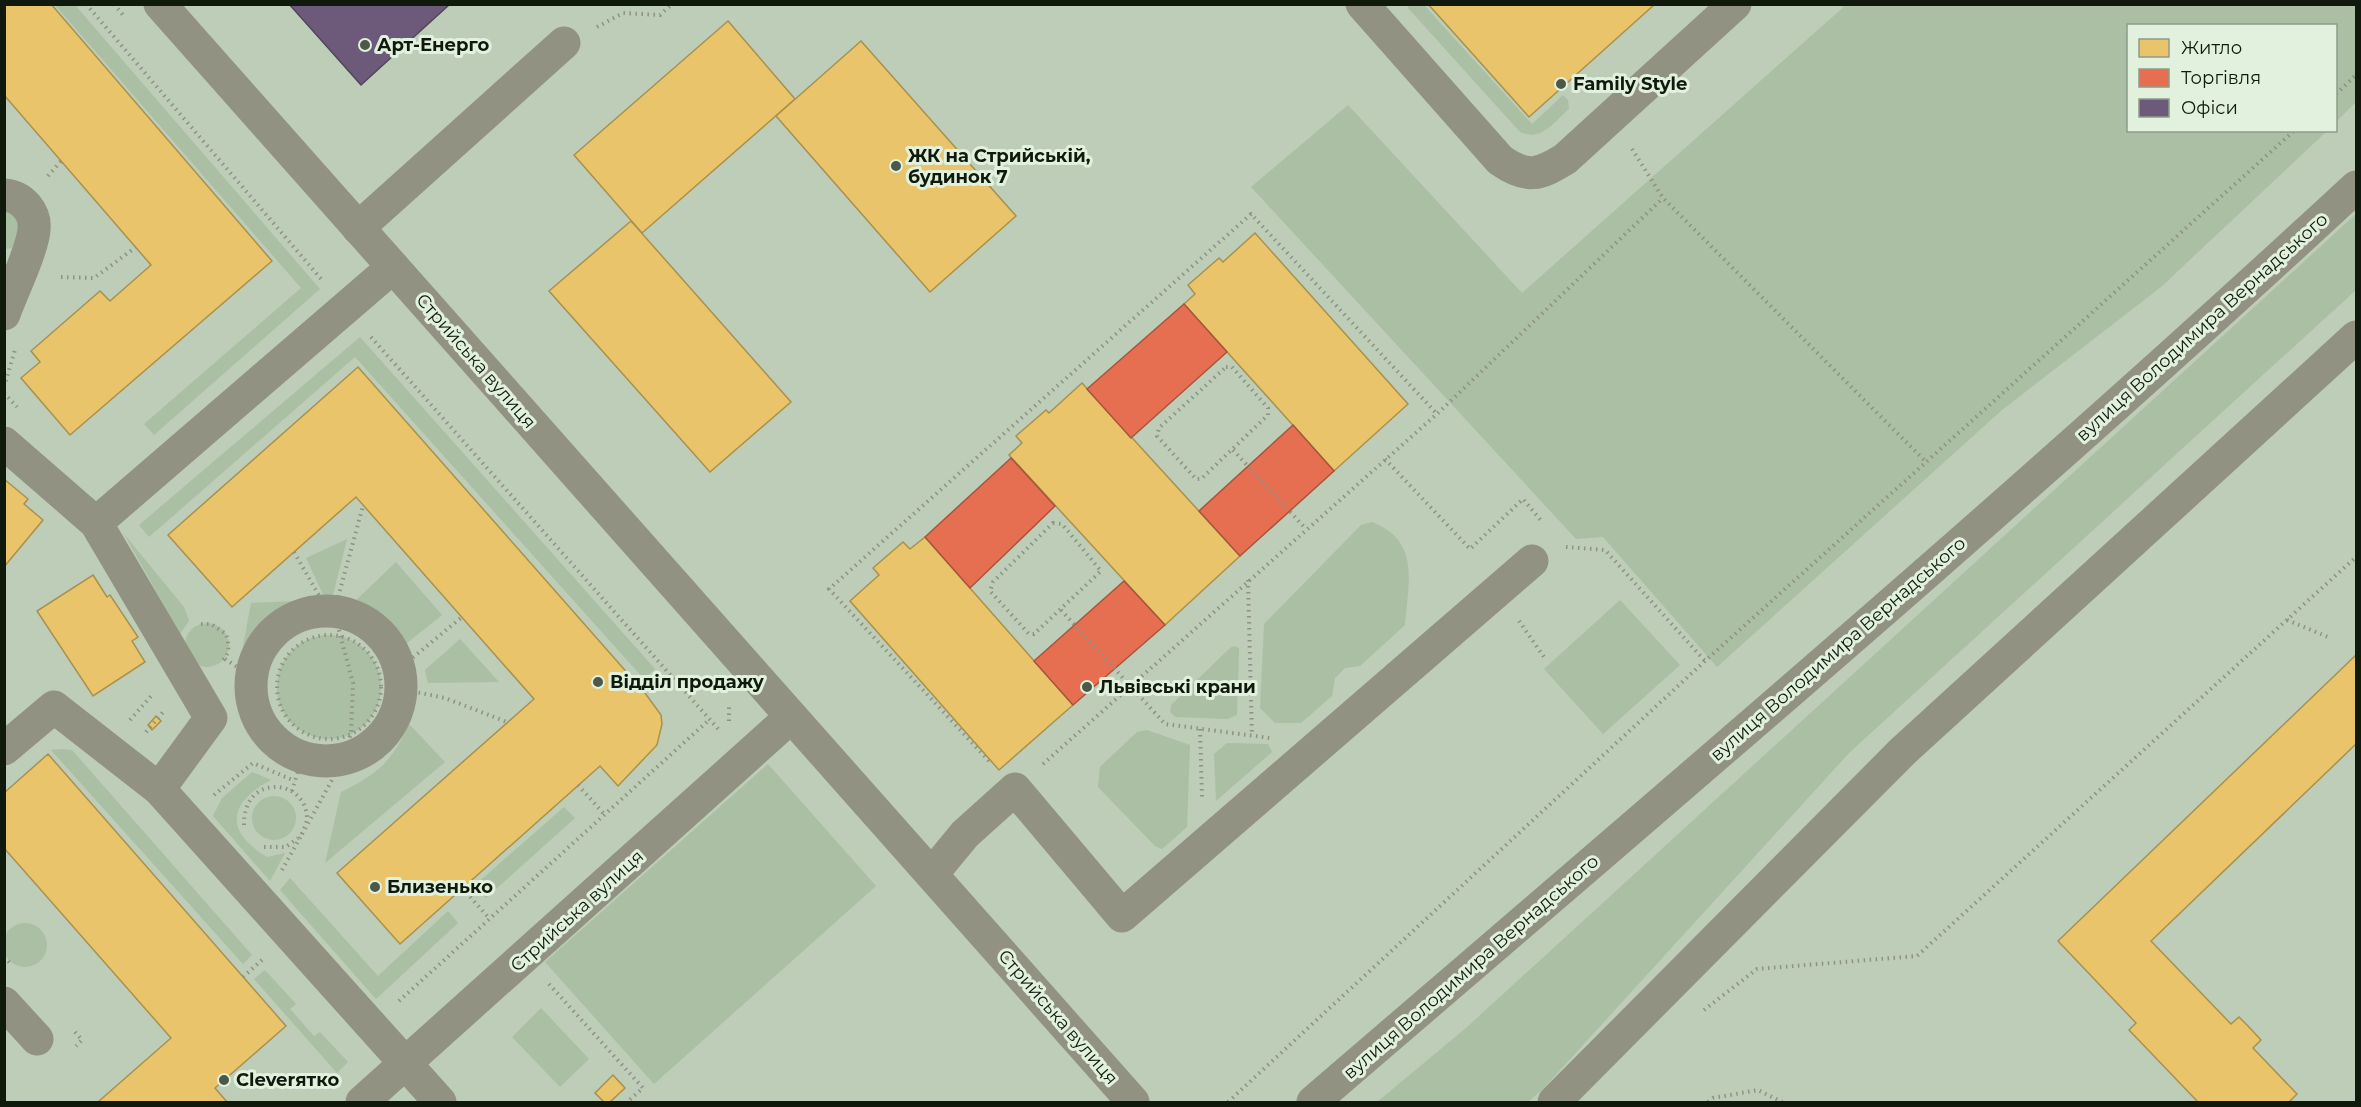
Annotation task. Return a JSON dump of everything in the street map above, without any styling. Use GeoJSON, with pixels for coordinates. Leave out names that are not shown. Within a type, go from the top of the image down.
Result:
{"type":"FeatureCollection","features":[{"type":"Feature","properties":{"kind":"street","name":"Стрийська вулиця"},"geometry":{"type":"LineString","coordinates":[[160,4],[1133,1102]]}},
{"type":"Feature","properties":{"kind":"street"},"geometry":{"type":"LineString","coordinates":[[1362,4],[1500,160],[1514,170],[1530,174],[1548,170],[1566,159],[1735,4]]}},
{"type":"Feature","properties":{"kind":"street"},"geometry":{"type":"LineString","coordinates":[[358,228],[564,44]]}},
{"type":"Feature","properties":{"kind":"street","name":"вулиця Володимира Вернадського"},"geometry":{"type":"LineString","coordinates":[[1314,1102],[1905,592],[2217,316],[2356,187]]}},
{"type":"Feature","properties":{"kind":"street"},"geometry":{"type":"LineString","coordinates":[[4,195],[22,201],[32,214],[34,230],[17,251],[4,314]]}},
{"type":"Feature","properties":{"kind":"street"},"geometry":{"type":"LineString","coordinates":[[96,523],[393,267]]}},
{"type":"Feature","properties":{"kind":"street"},"geometry":{"type":"LineString","coordinates":[[1554,1102],[1902,752],[2356,337]]}},
{"type":"Feature","properties":{"kind":"street"},"geometry":{"type":"LineString","coordinates":[[4,443],[96,523],[211,718]]}},
{"type":"Feature","properties":{"kind":"street"},"geometry":{"type":"LineString","coordinates":[[932,874],[965,834],[1015,789],[1122,916],[1532,561]]}},
{"type":"Feature","properties":{"kind":"street"},"geometry":{"type":"LineString","coordinates":[[159,789],[242,678],[269,637],[286,622],[306,614],[334,619],[349,614],[369,624],[385,638],[396,657],[400,679],[400,701],[393,721],[380,739],[362,753],[347,747],[322,762],[298,769],[284,750],[268,736],[242,678]]}},
{"type":"Feature","properties":{"kind":"street"},"geometry":{"type":"LineString","coordinates":[[4,749],[54,707],[159,789],[440,1102]]}},
{"type":"Feature","properties":{"kind":"street","name":"Стрийська вулиця"},"geometry":{"type":"LineString","coordinates":[[362,1102],[790,717]]}},
{"type":"Feature","properties":{"kind":"street"},"geometry":{"type":"LineString","coordinates":[[4,1003],[37,1039]]}},
{"type":"Feature","properties":{"kind":"path"},"geometry":{"type":"LineString","coordinates":[[86,4],[325,284]]}},
{"type":"Feature","properties":{"kind":"path"},"geometry":{"type":"LineString","coordinates":[[564,44],[623,13],[660,15],[672,4]]}},
{"type":"Feature","properties":{"kind":"path"},"geometry":{"type":"LineString","coordinates":[[2337,93],[2356,75]]}},
{"type":"Feature","properties":{"kind":"path"},"geometry":{"type":"LineString","coordinates":[[1228,1102],[1696,669],[2293,132]]}},
{"type":"Feature","properties":{"kind":"path"},"geometry":{"type":"LineString","coordinates":[[1640,158],[1663,198],[1926,462]]}},
{"type":"Feature","properties":{"kind":"path"},"geometry":{"type":"LineString","coordinates":[[1437,414],[1251,214],[829,589],[1015,789],[1437,414],[1663,198]]}},
{"type":"Feature","properties":{"kind":"path"},"geometry":{"type":"LineString","coordinates":[[58,276],[68,279],[94,278],[136,247]]}},
{"type":"Feature","properties":{"kind":"path"},"geometry":{"type":"LineString","coordinates":[[367,333],[722,733]]}},
{"type":"Feature","properties":{"kind":"path"},"geometry":{"type":"LineString","coordinates":[[1226,367],[1232,367],[1268,408],[1269,415],[1233,450],[1201,479],[1196,479],[1157,436],[1159,428],[1226,367]]}},
{"type":"Feature","properties":{"kind":"path"},"geometry":{"type":"LineString","coordinates":[[1233,450],[1306,529]]}},
{"type":"Feature","properties":{"kind":"path"},"geometry":{"type":"LineString","coordinates":[[347,747],[353,683],[334,619],[363,506]]}},
{"type":"Feature","properties":{"kind":"path"},"geometry":{"type":"LineString","coordinates":[[1053,523],[1062,524],[1101,571],[1061,610],[1034,634],[1029,634],[990,591],[993,582],[1053,523]]}},
{"type":"Feature","properties":{"kind":"path"},"geometry":{"type":"LineString","coordinates":[[281,873],[347,747],[374,714],[380,697],[381,679],[375,662],[364,648],[349,638],[334,619],[294,552]]}},
{"type":"Feature","properties":{"kind":"path"},"geometry":{"type":"LineString","coordinates":[[1695,1016],[1757,969],[1917,956],[2356,557]]}},
{"type":"Feature","properties":{"kind":"path"},"geometry":{"type":"LineString","coordinates":[[1248,580],[1252,736]]}},
{"type":"Feature","properties":{"kind":"path"},"geometry":{"type":"LineString","coordinates":[[1061,610],[1165,724],[1274,738]]}},
{"type":"Feature","properties":{"kind":"path"},"geometry":{"type":"LineString","coordinates":[[197,614],[201,624]]}},
{"type":"Feature","properties":{"kind":"path"},"geometry":{"type":"LineString","coordinates":[[462,617],[400,679],[507,722]]}},
{"type":"Feature","properties":{"kind":"path"},"geometry":{"type":"LineString","coordinates":[[334,619],[313,637],[296,645],[285,658],[277,675],[276,693],[281,710],[292,725],[308,735],[326,740],[344,737],[347,747]]}},
{"type":"Feature","properties":{"kind":"path"},"geometry":{"type":"LineString","coordinates":[[2287,620],[2328,637]]}},
{"type":"Feature","properties":{"kind":"path"},"geometry":{"type":"LineString","coordinates":[[193,628],[201,624],[211,624],[226,633],[242,678]]}},
{"type":"Feature","properties":{"kind":"path"},"geometry":{"type":"LineString","coordinates":[[215,666],[242,678]]}},
{"type":"Feature","properties":{"kind":"path"},"geometry":{"type":"LineString","coordinates":[[127,723],[156,690]]}},
{"type":"Feature","properties":{"kind":"path"},"geometry":{"type":"LineString","coordinates":[[143,735],[166,709]]}},
{"type":"Feature","properties":{"kind":"path"},"geometry":{"type":"LineString","coordinates":[[390,1009],[710,719]]}},
{"type":"Feature","properties":{"kind":"path"},"geometry":{"type":"LineString","coordinates":[[1200,729],[1202,798]]}},
{"type":"Feature","properties":{"kind":"path"},"geometry":{"type":"LineString","coordinates":[[253,762],[298,769],[292,791]]}},
{"type":"Feature","properties":{"kind":"path"},"geometry":{"type":"LineString","coordinates":[[578,785],[604,814]]}},
{"type":"Feature","properties":{"kind":"path"},"geometry":{"type":"LineString","coordinates":[[249,834],[244,826],[244,809],[254,795],[266,788],[281,787],[292,791],[302,801],[308,819],[301,836],[286,847],[267,849],[260,845]]}},
{"type":"Feature","properties":{"kind":"path"},"geometry":{"type":"LineString","coordinates":[[462,888],[490,919]]}},
{"type":"Feature","properties":{"kind":"path"},"geometry":{"type":"LineString","coordinates":[[243,977],[269,953]]}},
{"type":"Feature","properties":{"kind":"path"},"geometry":{"type":"LineString","coordinates":[[541,975],[643,1088],[627,1102]]}},
{"type":"Feature","properties":{"kind":"path"},"geometry":{"type":"LineString","coordinates":[[1708,1102],[1713,1098],[1758,1090],[1782,1102]]}},
{"type":"Feature","properties":{"kind":"green space"},"geometry":{"type":"Polygon","coordinates":[[[1847,4],[2356,5],[2356,102],[2337,121],[2337,24],[2127,24],[2127,132],[2326,132],[2161,287],[2002,410],[1717,667],[1603,537],[1576,539],[1251,187],[1348,105],[1522,293],[1847,4]]]}},
{"type":"Feature","properties":{"kind":"green space"},"geometry":{"type":"Polygon","coordinates":[[[55,5],[75,5],[320,289],[154,435],[144,424],[301,288],[55,5]]]}},
{"type":"Feature","properties":{"kind":"green space"},"geometry":{"type":"Polygon","coordinates":[[[1409,5],[1424,5],[1532,124],[1563,95],[1568,100],[1569,109],[1541,133],[1520,132],[1408,8],[1409,5]]]}},
{"type":"Feature","properties":{"kind":"green space"},"geometry":{"type":"Polygon","coordinates":[[[4,203],[17,207],[22,240],[13,248],[5,249],[4,203]]]}},
{"type":"Feature","properties":{"kind":"green space"},"geometry":{"type":"Polygon","coordinates":[[[2356,214],[2356,290],[1849,753],[1542,1090],[1528,1102],[1377,1102],[1466,1028],[2356,214]]]}},
{"type":"Feature","properties":{"kind":"green space"},"geometry":{"type":"Polygon","coordinates":[[[360,337],[655,669],[644,679],[355,357],[149,537],[139,525],[360,337]]]}},
{"type":"Feature","properties":{"kind":"green space"},"geometry":{"type":"Polygon","coordinates":[[[1372,522],[1388,530],[1405,552],[1409,579],[1405,625],[1360,666],[1345,668],[1335,678],[1332,696],[1301,723],[1275,723],[1260,708],[1264,624],[1361,525],[1372,522]]]}},
{"type":"Feature","properties":{"kind":"green space"},"geometry":{"type":"Polygon","coordinates":[[[124,534],[184,607],[189,621],[180,634],[124,534]]]}},
{"type":"Feature","properties":{"kind":"green space"},"geometry":{"type":"Polygon","coordinates":[[[347,539],[331,603],[327,603],[306,558],[347,539]]]}},
{"type":"Feature","properties":{"kind":"green space"},"geometry":{"type":"Polygon","coordinates":[[[396,562],[442,615],[402,647],[381,618],[351,605],[396,562]]]}},
{"type":"Feature","properties":{"kind":"green space"},"geometry":{"type":"Polygon","coordinates":[[[1620,600],[1680,665],[1603,734],[1544,669],[1620,600]]]}},
{"type":"Feature","properties":{"kind":"green space"},"geometry":{"type":"Polygon","coordinates":[[[297,601],[243,646],[251,603],[297,601]]]}},
{"type":"Feature","properties":{"kind":"green space"},"geometry":{"type":"Polygon","coordinates":[[[207,623],[222,630],[229,645],[222,660],[207,667],[192,660],[185,645],[192,630],[207,623]]]}},
{"type":"Feature","properties":{"kind":"green space"},"geometry":{"type":"Polygon","coordinates":[[[329,635],[349,639],[366,650],[377,667],[381,687],[377,707],[366,724],[349,735],[329,739],[309,735],[292,724],[281,707],[277,687],[281,667],[292,650],[309,639],[329,635]]]}},
{"type":"Feature","properties":{"kind":"green space"},"geometry":{"type":"Polygon","coordinates":[[[460,639],[499,682],[428,683],[425,670],[460,639]]]}},
{"type":"Feature","properties":{"kind":"green space"},"geometry":{"type":"Polygon","coordinates":[[[1234,646],[1239,648],[1237,715],[1228,719],[1176,717],[1170,712],[1171,705],[1234,646]]]}},
{"type":"Feature","properties":{"kind":"green space"},"geometry":{"type":"Polygon","coordinates":[[[409,724],[445,762],[325,863],[341,792],[383,766],[409,724]]]}},
{"type":"Feature","properties":{"kind":"green space"},"geometry":{"type":"Polygon","coordinates":[[[1147,730],[1190,745],[1187,827],[1162,849],[1155,846],[1098,787],[1100,767],[1137,732],[1147,730]]]}},
{"type":"Feature","properties":{"kind":"green space"},"geometry":{"type":"Polygon","coordinates":[[[1227,743],[1268,744],[1272,752],[1216,801],[1214,754],[1227,743]]]}},
{"type":"Feature","properties":{"kind":"green space"},"geometry":{"type":"Polygon","coordinates":[[[51,750],[72,750],[252,955],[243,964],[51,750]]]}},
{"type":"Feature","properties":{"kind":"green space"},"geometry":{"type":"Polygon","coordinates":[[[768,764],[876,886],[654,1084],[545,962],[768,764]]]}},
{"type":"Feature","properties":{"kind":"green space"},"geometry":{"type":"Polygon","coordinates":[[[252,772],[271,780],[246,798],[237,817],[238,827],[243,837],[267,857],[285,853],[270,881],[213,816],[222,798],[252,772]]]}},
{"type":"Feature","properties":{"kind":"green space"},"geometry":{"type":"Polygon","coordinates":[[[274,796],[289,803],[296,818],[289,833],[274,840],[259,833],[252,818],[259,803],[274,796]]]}},
{"type":"Feature","properties":{"kind":"green space"},"geometry":{"type":"Polygon","coordinates":[[[564,807],[575,818],[486,898],[475,885],[564,807]]]}},
{"type":"Feature","properties":{"kind":"green space"},"geometry":{"type":"Polygon","coordinates":[[[290,878],[378,976],[448,911],[458,923],[376,999],[280,890],[290,878]]]}},
{"type":"Feature","properties":{"kind":"green space"},"geometry":{"type":"Polygon","coordinates":[[[25,923],[40,930],[47,945],[40,960],[25,967],[10,960],[3,945],[10,930],[25,923]]]}},
{"type":"Feature","properties":{"kind":"green space"},"geometry":{"type":"Polygon","coordinates":[[[265,970],[296,1004],[290,1009],[314,1036],[320,1032],[348,1062],[337,1073],[254,979],[265,970]]]}},
{"type":"Feature","properties":{"kind":"green space"},"geometry":{"type":"Polygon","coordinates":[[[541,1008],[589,1059],[560,1087],[512,1037],[541,1008]]]}},
{"type":"Feature","properties":{"kind":"building: Житло"},"geometry":{"type":"Polygon","coordinates":[[[4,4],[51,4],[272,261],[70,435],[21,378],[40,362],[31,351],[100,291],[110,301],[151,265],[4,95],[4,4]]]}},
{"type":"Feature","properties":{"kind":"building: Житло"},"geometry":{"type":"Polygon","coordinates":[[[1428,4],[1655,4],[1529,117],[1428,4]]]}},
{"type":"Feature","properties":{"kind":"building: Житло"},"geometry":{"type":"Polygon","coordinates":[[[728,21],[795,99],[642,233],[574,155],[728,21]]]}},
{"type":"Feature","properties":{"kind":"building: Житло","name":"ЖК на Стрийській, будинок 7"},"geometry":{"type":"Polygon","coordinates":[[[861,41],[1016,216],[930,292],[776,116],[861,41]]]}},
{"type":"Feature","properties":{"kind":"building: Житло"},"geometry":{"type":"Polygon","coordinates":[[[631,221],[791,402],[710,472],[549,291],[631,221]]]}},
{"type":"Feature","properties":{"kind":"building: Житло"},"geometry":{"type":"Polygon","coordinates":[[[1255,233],[1408,404],[1334,471],[1184,304],[1195,294],[1188,285],[1219,258],[1223,262],[1255,233]]]}},
{"type":"Feature","properties":{"kind":"building: Житло"},"geometry":{"type":"Polygon","coordinates":[[[358,367],[645,693],[661,715],[662,724],[657,745],[618,786],[600,766],[400,944],[337,873],[534,699],[356,497],[232,607],[168,535],[358,367]]]}},
{"type":"Feature","properties":{"kind":"building: Житло"},"geometry":{"type":"Polygon","coordinates":[[[1082,383],[1240,556],[1165,625],[1009,455],[1022,443],[1016,436],[1046,410],[1049,413],[1082,383]]]}},
{"type":"Feature","properties":{"kind":"building: Житло"},"geometry":{"type":"Polygon","coordinates":[[[4,479],[28,499],[24,504],[43,520],[4,567],[4,479]]]}},
{"type":"Feature","properties":{"kind":"building: Житло"},"geometry":{"type":"Polygon","coordinates":[[[925,537],[1073,705],[999,770],[850,601],[879,575],[873,568],[903,542],[910,549],[925,537]]]}},
{"type":"Feature","properties":{"kind":"building: Житло"},"geometry":{"type":"Polygon","coordinates":[[[93,575],[107,597],[110,595],[138,637],[132,641],[145,662],[93,696],[37,611],[93,575]]]}},
{"type":"Feature","properties":{"kind":"building: Житло"},"geometry":{"type":"Polygon","coordinates":[[[2356,655],[2356,744],[2151,941],[2231,1024],[2239,1017],[2248,1026],[2261,1040],[2253,1048],[2297,1094],[2290,1101],[2292,1102],[2198,1102],[2129,1030],[2136,1023],[2058,941],[2356,655]]]}},
{"type":"Feature","properties":{"kind":"building: Житло"},"geometry":{"type":"Polygon","coordinates":[[[156,716],[161,721],[152,730],[148,725],[156,716]]]}},
{"type":"Feature","properties":{"kind":"building: Житло"},"geometry":{"type":"Polygon","coordinates":[[[48,754],[286,1026],[215,1088],[227,1102],[98,1102],[171,1038],[4,848],[4,793],[48,754]]]}},
{"type":"Feature","properties":{"kind":"building: Житло"},"geometry":{"type":"Polygon","coordinates":[[[613,1075],[625,1088],[610,1102],[604,1102],[595,1093],[613,1075]]]}},
{"type":"Feature","properties":{"kind":"building: Торгівля"},"geometry":{"type":"Polygon","coordinates":[[[1184,304],[1227,352],[1131,438],[1087,389],[1184,304]]]}},
{"type":"Feature","properties":{"kind":"building: Торгівля"},"geometry":{"type":"Polygon","coordinates":[[[1293,425],[1334,471],[1240,556],[1199,511],[1293,425]]]}},
{"type":"Feature","properties":{"kind":"building: Торгівля"},"geometry":{"type":"Polygon","coordinates":[[[1011,458],[1055,506],[970,588],[925,537],[1011,458]]]}},
{"type":"Feature","properties":{"kind":"building: Торгівля"},"geometry":{"type":"Polygon","coordinates":[[[1124,581],[1165,625],[1073,705],[1034,661],[1124,581]]]}},
{"type":"Feature","properties":{"kind":"building: Офіси","name":"Арт-Енерго"},"geometry":{"type":"Polygon","coordinates":[[[289,4],[450,4],[361,85],[289,4]]]}},
{"type":"Feature","properties":{"kind":"place","name":"Арт-Енерго"},"geometry":{"type":"Point","coordinates":[365,45]}},
{"type":"Feature","properties":{"kind":"place","name":"Family Style"},"geometry":{"type":"Point","coordinates":[1561,84]}},
{"type":"Feature","properties":{"kind":"place","name":"ЖК на Стрийській, будинок 7"},"geometry":{"type":"Point","coordinates":[896,166]}},
{"type":"Feature","properties":{"kind":"place","name":"Відділ продажу"},"geometry":{"type":"Point","coordinates":[598,682]}},
{"type":"Feature","properties":{"kind":"place","name":"Львівські крани"},"geometry":{"type":"Point","coordinates":[1087,687]}},
{"type":"Feature","properties":{"kind":"place","name":"Близенько"},"geometry":{"type":"Point","coordinates":[375,887]}},
{"type":"Feature","properties":{"kind":"place","name":"Cleverятко"},"geometry":{"type":"Point","coordinates":[224,1080]}}]}
